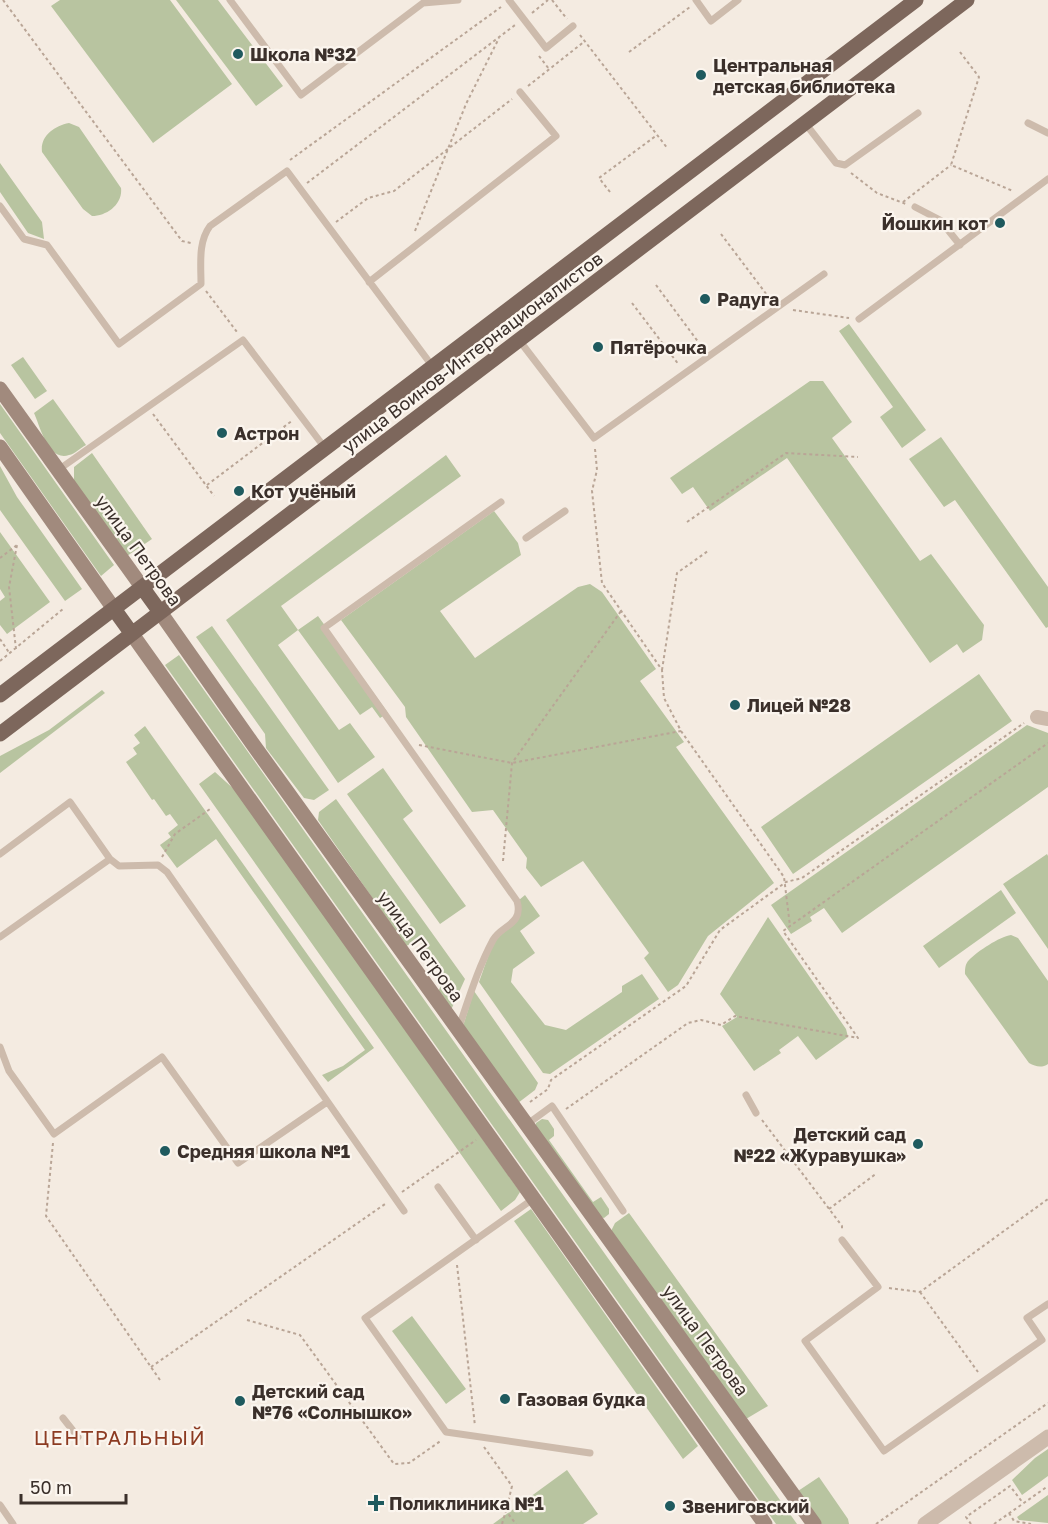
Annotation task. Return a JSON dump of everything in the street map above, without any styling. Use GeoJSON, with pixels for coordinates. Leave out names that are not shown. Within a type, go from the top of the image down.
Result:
{"type":"FeatureCollection","features":[{"type":"Feature","properties":{"kind":"main road","name":"улица Воинов-Интернационалистов"},"geometry":{"type":"LineString","coordinates":[[0,695],[916,0]]}},
{"type":"Feature","properties":{"kind":"main road","name":"улица Воинов-Интернационалистов"},"geometry":{"type":"LineString","coordinates":[[0,734],[968,0]]}},
{"type":"Feature","properties":{"kind":"main road","name":"улица Петрова"},"geometry":{"type":"LineString","coordinates":[[0,389],[814,1524]]}},
{"type":"Feature","properties":{"kind":"main road"},"geometry":{"type":"LineString","coordinates":[[0,447],[765,1524]]}},
{"type":"Feature","properties":{"kind":"street"},"geometry":{"type":"LineString","coordinates":[[925,1524],[1048,1437]]}},
{"type":"Feature","properties":{"kind":"lane"},"geometry":{"type":"LineString","coordinates":[[230,0],[301,95],[422,1],[458,0]]}},
{"type":"Feature","properties":{"kind":"lane"},"geometry":{"type":"LineString","coordinates":[[509,0],[546,48],[573,26]]}},
{"type":"Feature","properties":{"kind":"lane"},"geometry":{"type":"LineString","coordinates":[[697,1],[711,21],[738,0]]}},
{"type":"Feature","properties":{"kind":"lane"},"geometry":{"type":"LineString","coordinates":[[369,282],[556,136],[520,92]]}},
{"type":"Feature","properties":{"kind":"lane"},"geometry":{"type":"LineString","coordinates":[[805,123],[836,163],[842,166],[849,164],[918,113]]}},
{"type":"Feature","properties":{"kind":"lane"},"geometry":{"type":"LineString","coordinates":[[1028,123],[1048,133]]}},
{"type":"Feature","properties":{"kind":"lane"},"geometry":{"type":"LineString","coordinates":[[0,206],[24,239],[47,245],[119,344],[201,284],[202,244],[204,234],[210,226],[286,171],[433,367]]}},
{"type":"Feature","properties":{"kind":"lane"},"geometry":{"type":"LineString","coordinates":[[859,319],[1048,179]]}},
{"type":"Feature","properties":{"kind":"lane"},"geometry":{"type":"LineString","coordinates":[[915,207],[940,220],[960,245]]}},
{"type":"Feature","properties":{"kind":"lane"},"geometry":{"type":"LineString","coordinates":[[0,222],[8,216]]}},
{"type":"Feature","properties":{"kind":"lane"},"geometry":{"type":"LineString","coordinates":[[519,340],[594,438],[824,274]]}},
{"type":"Feature","properties":{"kind":"lane"},"geometry":{"type":"LineString","coordinates":[[58,470],[243,340],[325,448]]}},
{"type":"Feature","properties":{"kind":"lane"},"geometry":{"type":"LineString","coordinates":[[458,1030],[474,983],[494,938],[513,924],[519,908],[517,900],[324,628],[501,502]]}},
{"type":"Feature","properties":{"kind":"lane"},"geometry":{"type":"LineString","coordinates":[[526,538],[566,511]]}},
{"type":"Feature","properties":{"kind":"lane"},"geometry":{"type":"LineString","coordinates":[[0,854],[70,802],[110,859],[118,866],[158,865],[167,872],[404,1211]]}},
{"type":"Feature","properties":{"kind":"lane"},"geometry":{"type":"LineString","coordinates":[[0,937],[110,859]]}},
{"type":"Feature","properties":{"kind":"lane"},"geometry":{"type":"LineString","coordinates":[[0,1047],[9,1071],[54,1134],[162,1057],[238,1163],[327,1102]]}},
{"type":"Feature","properties":{"kind":"lane"},"geometry":{"type":"LineString","coordinates":[[746,1095],[756,1113]]}},
{"type":"Feature","properties":{"kind":"lane"},"geometry":{"type":"LineString","coordinates":[[526,1125],[552,1106],[623,1211]]}},
{"type":"Feature","properties":{"kind":"lane"},"geometry":{"type":"LineString","coordinates":[[438,1187],[476,1240]]}},
{"type":"Feature","properties":{"kind":"lane"},"geometry":{"type":"LineString","coordinates":[[533,1199],[365,1318],[446,1432],[591,1453]]}},
{"type":"Feature","properties":{"kind":"lane"},"geometry":{"type":"LineString","coordinates":[[842,1240],[878,1287],[805,1341],[884,1451],[1042,1340],[1027,1318],[1048,1304]]}},
{"type":"Feature","properties":{"kind":"lane"},"geometry":{"type":"LineString","coordinates":[[63,1418],[78,1437]]}},
{"type":"Feature","properties":{"kind":"lane"},"geometry":{"type":"LineString","coordinates":[[0,1505],[13,1524]]}},
{"type":"Feature","properties":{"kind":"path"},"geometry":{"type":"LineString","coordinates":[[3,0],[182,241],[202,244]]}},
{"type":"Feature","properties":{"kind":"path"},"geometry":{"type":"LineString","coordinates":[[286,171],[290,159],[509,0]]}},
{"type":"Feature","properties":{"kind":"path"},"geometry":{"type":"LineString","coordinates":[[300,188],[550,0],[585,41],[668,149]]}},
{"type":"Feature","properties":{"kind":"path"},"geometry":{"type":"LineString","coordinates":[[629,52],[697,1]]}},
{"type":"Feature","properties":{"kind":"path"},"geometry":{"type":"LineString","coordinates":[[407,253],[466,104],[501,36]]}},
{"type":"Feature","properties":{"kind":"path"},"geometry":{"type":"LineString","coordinates":[[329,228],[368,198],[394,191],[585,41]]}},
{"type":"Feature","properties":{"kind":"path"},"geometry":{"type":"LineString","coordinates":[[902,202],[951,165],[979,77],[960,52]]}},
{"type":"Feature","properties":{"kind":"path"},"geometry":{"type":"LineString","coordinates":[[610,192],[599,178],[657,135]]}},
{"type":"Feature","properties":{"kind":"path"},"geometry":{"type":"LineString","coordinates":[[951,165],[1025,196]]}},
{"type":"Feature","properties":{"kind":"path"},"geometry":{"type":"LineString","coordinates":[[842,166],[877,193],[915,207]]}},
{"type":"Feature","properties":{"kind":"path"},"geometry":{"type":"LineString","coordinates":[[201,284],[243,340]]}},
{"type":"Feature","properties":{"kind":"path"},"geometry":{"type":"LineString","coordinates":[[656,285],[709,356]]}},
{"type":"Feature","properties":{"kind":"path"},"geometry":{"type":"LineString","coordinates":[[632,303],[685,373]]}},
{"type":"Feature","properties":{"kind":"path"},"geometry":{"type":"LineString","coordinates":[[148,407],[214,495]]}},
{"type":"Feature","properties":{"kind":"path"},"geometry":{"type":"LineString","coordinates":[[207,485],[300,415]]}},
{"type":"Feature","properties":{"kind":"path"},"geometry":{"type":"LineString","coordinates":[[284,428],[291,437]]}},
{"type":"Feature","properties":{"kind":"path"},"geometry":{"type":"LineString","coordinates":[[594,438],[597,471],[592,491],[602,583],[662,670]]}},
{"type":"Feature","properties":{"kind":"path"},"geometry":{"type":"LineString","coordinates":[[687,522],[786,453],[858,457]]}},
{"type":"Feature","properties":{"kind":"path"},"geometry":{"type":"LineString","coordinates":[[0,558],[17,545],[9,587],[16,649]]}},
{"type":"Feature","properties":{"kind":"path"},"geometry":{"type":"LineString","coordinates":[[708,551],[677,573],[662,670],[664,698],[681,731],[784,877],[790,926]]}},
{"type":"Feature","properties":{"kind":"path"},"geometry":{"type":"LineString","coordinates":[[0,661],[63,609]]}},
{"type":"Feature","properties":{"kind":"path"},"geometry":{"type":"LineString","coordinates":[[501,878],[512,763],[621,611]]}},
{"type":"Feature","properties":{"kind":"path"},"geometry":{"type":"LineString","coordinates":[[0,639],[10,654]]}},
{"type":"Feature","properties":{"kind":"path"},"geometry":{"type":"LineString","coordinates":[[517,1111],[548,1089],[552,1080],[686,986],[720,930],[786,882],[802,878],[1038,719]]}},
{"type":"Feature","properties":{"kind":"path"},"geometry":{"type":"LineString","coordinates":[[405,742],[512,763],[681,731]]}},
{"type":"Feature","properties":{"kind":"path"},"geometry":{"type":"LineString","coordinates":[[565,1110],[688,1023],[701,1020],[721,1025],[735,1016],[858,1038],[783,931],[1048,744]]}},
{"type":"Feature","properties":{"kind":"path"},"geometry":{"type":"LineString","coordinates":[[158,865],[175,834],[210,809]]}},
{"type":"Feature","properties":{"kind":"path"},"geometry":{"type":"LineString","coordinates":[[756,1113],[842,1226],[842,1240]]}},
{"type":"Feature","properties":{"kind":"path"},"geometry":{"type":"LineString","coordinates":[[151,1367],[486,1133]]}},
{"type":"Feature","properties":{"kind":"path"},"geometry":{"type":"LineString","coordinates":[[54,1134],[46,1216],[160,1380]]}},
{"type":"Feature","properties":{"kind":"path"},"geometry":{"type":"LineString","coordinates":[[829,1209],[877,1173]]}},
{"type":"Feature","properties":{"kind":"path"},"geometry":{"type":"LineString","coordinates":[[878,1287],[920,1292],[1048,1199]]}},
{"type":"Feature","properties":{"kind":"path"},"geometry":{"type":"LineString","coordinates":[[456,1254],[476,1437],[512,1486],[502,1524]]}},
{"type":"Feature","properties":{"kind":"path"},"geometry":{"type":"LineString","coordinates":[[920,1292],[984,1381]]}},
{"type":"Feature","properties":{"kind":"path"},"geometry":{"type":"LineString","coordinates":[[247,1320],[300,1335],[394,1464],[409,1463],[451,1433]]}},
{"type":"Feature","properties":{"kind":"path"},"geometry":{"type":"LineString","coordinates":[[876,1524],[1048,1403]]}},
{"type":"Feature","properties":{"kind":"path"},"geometry":{"type":"LineString","coordinates":[[970,1524],[966,1518],[1010,1486],[1023,1503]]}},
{"type":"Feature","properties":{"kind":"path"},"geometry":{"type":"LineString","coordinates":[[994,1524],[1048,1486]]}},
{"type":"Feature","properties":{"kind":"path"},"geometry":{"type":"LineString","coordinates":[[506,1511],[516,1524]]}},
{"type":"Feature","properties":{"kind":"path"},"geometry":{"type":"LineString","coordinates":[[1009,1513],[1014,1521],[1031,1524]]}},
{"type":"Feature","properties":{"kind":"green space"},"geometry":{"type":"Polygon","coordinates":[[[60,0],[170,0],[232,84],[153,143],[51,6],[60,0]]]}},
{"type":"Feature","properties":{"kind":"green space"},"geometry":{"type":"Polygon","coordinates":[[[176,0],[218,0],[283,86],[256,106],[176,0]]]}},
{"type":"Feature","properties":{"kind":"green space"},"geometry":{"type":"Polygon","coordinates":[[[69,123],[79,127],[121,188],[117,204],[103,214],[92,216],[83,209],[42,152],[43,141],[49,133],[69,123]]]}},
{"type":"Feature","properties":{"kind":"green space"},"geometry":{"type":"Polygon","coordinates":[[[0,163],[42,222],[44,239],[28,233],[0,192],[0,163]]]}},
{"type":"Feature","properties":{"kind":"green space"},"geometry":{"type":"Polygon","coordinates":[[[849,324],[926,430],[902,448],[880,417],[893,407],[839,331],[849,324]]]}},
{"type":"Feature","properties":{"kind":"green space"},"geometry":{"type":"Polygon","coordinates":[[[23,357],[47,391],[35,399],[11,365],[23,357]]]}},
{"type":"Feature","properties":{"kind":"green space"},"geometry":{"type":"Polygon","coordinates":[[[810,381],[823,381],[852,422],[832,438],[920,561],[931,554],[984,625],[982,640],[963,653],[957,644],[930,663],[787,458],[710,511],[693,487],[682,494],[670,478],[810,381]]]}},
{"type":"Feature","properties":{"kind":"green space"},"geometry":{"type":"Polygon","coordinates":[[[53,399],[86,445],[71,454],[62,456],[50,448],[34,413],[53,399]]]}},
{"type":"Feature","properties":{"kind":"green space"},"geometry":{"type":"Polygon","coordinates":[[[0,404],[114,565],[101,576],[0,433],[0,404]]]}},
{"type":"Feature","properties":{"kind":"green space"},"geometry":{"type":"Polygon","coordinates":[[[941,437],[1048,587],[1048,627],[1046,628],[955,500],[944,507],[909,459],[941,437]]]}},
{"type":"Feature","properties":{"kind":"green space"},"geometry":{"type":"Polygon","coordinates":[[[92,453],[152,539],[127,556],[74,481],[74,467],[92,453]]]}},
{"type":"Feature","properties":{"kind":"green space"},"geometry":{"type":"Polygon","coordinates":[[[446,455],[461,476],[281,606],[298,630],[278,645],[339,730],[350,723],[375,757],[338,783],[226,620],[446,455]]]}},
{"type":"Feature","properties":{"kind":"green space"},"geometry":{"type":"Polygon","coordinates":[[[0,466],[17,497],[82,589],[65,601],[0,510],[0,466]]]}},
{"type":"Feature","properties":{"kind":"green space"},"geometry":{"type":"Polygon","coordinates":[[[494,511],[518,543],[521,555],[440,611],[475,658],[578,587],[590,584],[602,592],[656,669],[640,681],[684,742],[676,747],[774,883],[708,936],[678,985],[668,992],[644,958],[649,953],[583,861],[541,887],[526,868],[527,858],[493,810],[472,812],[406,717],[405,707],[341,620],[494,511]]]}},
{"type":"Feature","properties":{"kind":"green space"},"geometry":{"type":"Polygon","coordinates":[[[0,532],[50,602],[7,634],[0,625],[0,601],[5,597],[0,589],[0,532]]]}},
{"type":"Feature","properties":{"kind":"green space"},"geometry":{"type":"Polygon","coordinates":[[[318,616],[388,713],[380,718],[372,707],[360,715],[298,630],[318,616]]]}},
{"type":"Feature","properties":{"kind":"green space"},"geometry":{"type":"Polygon","coordinates":[[[212,626],[329,790],[314,800],[304,798],[266,748],[265,734],[196,637],[212,626]]]}},
{"type":"Feature","properties":{"kind":"green space"},"geometry":{"type":"Polygon","coordinates":[[[179,655],[797,1524],[776,1524],[165,665],[179,655]]]}},
{"type":"Feature","properties":{"kind":"green space"},"geometry":{"type":"Polygon","coordinates":[[[979,674],[1012,721],[793,874],[761,827],[979,674]]]}},
{"type":"Feature","properties":{"kind":"green space"},"geometry":{"type":"Polygon","coordinates":[[[102,690],[105,693],[0,773],[0,756],[49,730],[102,690]]]}},
{"type":"Feature","properties":{"kind":"green space"},"geometry":{"type":"Polygon","coordinates":[[[1027,725],[1048,733],[1048,787],[842,933],[824,908],[810,917],[812,921],[791,934],[771,905],[1027,725]]]}},
{"type":"Feature","properties":{"kind":"green space"},"geometry":{"type":"Polygon","coordinates":[[[145,726],[374,1048],[328,1082],[322,1075],[343,1066],[365,1050],[216,839],[177,868],[160,845],[171,837],[168,833],[178,825],[170,814],[166,816],[154,799],[152,800],[126,762],[137,754],[133,748],[140,743],[134,735],[145,726]]]}},
{"type":"Feature","properties":{"kind":"green space"},"geometry":{"type":"Polygon","coordinates":[[[383,768],[413,811],[403,819],[466,906],[440,924],[347,794],[383,768]]]}},
{"type":"Feature","properties":{"kind":"green space"},"geometry":{"type":"Polygon","coordinates":[[[215,772],[236,791],[520,1192],[515,1200],[501,1211],[199,784],[215,772]]]}},
{"type":"Feature","properties":{"kind":"green space"},"geometry":{"type":"Polygon","coordinates":[[[336,799],[465,979],[451,1010],[438,992],[445,977],[419,940],[406,946],[318,820],[319,812],[336,799]]]}},
{"type":"Feature","properties":{"kind":"green space"},"geometry":{"type":"Polygon","coordinates":[[[1047,854],[1048,856],[1048,949],[1003,884],[1047,854]]]}},
{"type":"Feature","properties":{"kind":"green space"},"geometry":{"type":"Polygon","coordinates":[[[1001,890],[1016,913],[939,968],[923,946],[1001,890]]]}},
{"type":"Feature","properties":{"kind":"green space"},"geometry":{"type":"Polygon","coordinates":[[[525,895],[540,916],[520,931],[535,953],[513,969],[511,982],[545,1025],[566,1030],[622,992],[622,986],[642,974],[659,999],[550,1074],[543,1073],[479,982],[495,942],[520,915],[519,900],[525,895]]]}},
{"type":"Feature","properties":{"kind":"green space"},"geometry":{"type":"Polygon","coordinates":[[[768,917],[846,1029],[848,1037],[816,1060],[798,1036],[779,1050],[781,1053],[754,1071],[722,1026],[737,1017],[720,994],[768,917]]]}},
{"type":"Feature","properties":{"kind":"green space"},"geometry":{"type":"Polygon","coordinates":[[[1011,935],[1018,938],[1048,981],[1048,1064],[1043,1066],[1029,1063],[965,974],[967,963],[973,956],[995,941],[1011,935]]]}},
{"type":"Feature","properties":{"kind":"green space"},"geometry":{"type":"Polygon","coordinates":[[[474,991],[538,1083],[535,1090],[518,1103],[463,1026],[474,991]]]}},
{"type":"Feature","properties":{"kind":"green space"},"geometry":{"type":"Polygon","coordinates":[[[542,1119],[548,1120],[554,1129],[554,1136],[549,1140],[593,1202],[601,1197],[609,1209],[609,1214],[604,1218],[597,1216],[535,1128],[536,1123],[542,1119]]]}},
{"type":"Feature","properties":{"kind":"green space"},"geometry":{"type":"Polygon","coordinates":[[[531,1209],[698,1446],[683,1459],[514,1221],[531,1209]]]}},
{"type":"Feature","properties":{"kind":"green space"},"geometry":{"type":"Polygon","coordinates":[[[629,1213],[768,1406],[746,1419],[610,1233],[615,1223],[629,1213]]]}},
{"type":"Feature","properties":{"kind":"green space"},"geometry":{"type":"Polygon","coordinates":[[[412,1316],[466,1389],[446,1404],[392,1331],[412,1316]]]}},
{"type":"Feature","properties":{"kind":"green space"},"geometry":{"type":"Polygon","coordinates":[[[1048,1449],[1048,1476],[1022,1495],[1012,1480],[1048,1449]]]}},
{"type":"Feature","properties":{"kind":"green space"},"geometry":{"type":"Polygon","coordinates":[[[567,1470],[598,1514],[583,1524],[493,1524],[567,1470]]]}},
{"type":"Feature","properties":{"kind":"green space"},"geometry":{"type":"Polygon","coordinates":[[[819,1477],[848,1519],[849,1524],[821,1524],[798,1491],[819,1477]]]}},
{"type":"Feature","properties":{"kind":"green space"},"geometry":{"type":"Polygon","coordinates":[[[1048,1495],[1048,1523],[1019,1520],[1017,1517],[1048,1495]]]}},
{"type":"Feature","properties":{"kind":"place","name":"Школа №32"},"geometry":{"type":"Point","coordinates":[238,54]}},
{"type":"Feature","properties":{"kind":"place","name":"Центральная детская библиотека"},"geometry":{"type":"Point","coordinates":[701,75]}},
{"type":"Feature","properties":{"kind":"place","name":"Йошкин кот"},"geometry":{"type":"Point","coordinates":[1000,223]}},
{"type":"Feature","properties":{"kind":"place","name":"Радуга"},"geometry":{"type":"Point","coordinates":[705,299]}},
{"type":"Feature","properties":{"kind":"place","name":"Пятёрочка"},"geometry":{"type":"Point","coordinates":[598,347]}},
{"type":"Feature","properties":{"kind":"place","name":"Астрон"},"geometry":{"type":"Point","coordinates":[222,433]}},
{"type":"Feature","properties":{"kind":"place","name":"Кот учёный"},"geometry":{"type":"Point","coordinates":[239,491]}},
{"type":"Feature","properties":{"kind":"place","name":"Лицей №28"},"geometry":{"type":"Point","coordinates":[735,705]}},
{"type":"Feature","properties":{"kind":"place","name":"Детский сад №22 «Журавушка»"},"geometry":{"type":"Point","coordinates":[918,1144]}},
{"type":"Feature","properties":{"kind":"place","name":"Средняя школа №1"},"geometry":{"type":"Point","coordinates":[165,1151]}},
{"type":"Feature","properties":{"kind":"place","name":"Газовая будка"},"geometry":{"type":"Point","coordinates":[505,1399]}},
{"type":"Feature","properties":{"kind":"place","name":"Детский сад №76 «Солнышко»"},"geometry":{"type":"Point","coordinates":[240,1401]}},
{"type":"Feature","properties":{"kind":"place","name":"Поликлиника №1"},"geometry":{"type":"Point","coordinates":[376,1503]}},
{"type":"Feature","properties":{"kind":"place","name":"Звениговский"},"geometry":{"type":"Point","coordinates":[670,1506]}},
{"type":"Feature","properties":{"kind":"district","name":"ЦЕНТРАЛЬНЫЙ"},"geometry":{"type":"Point","coordinates":[120,1437]}}]}
